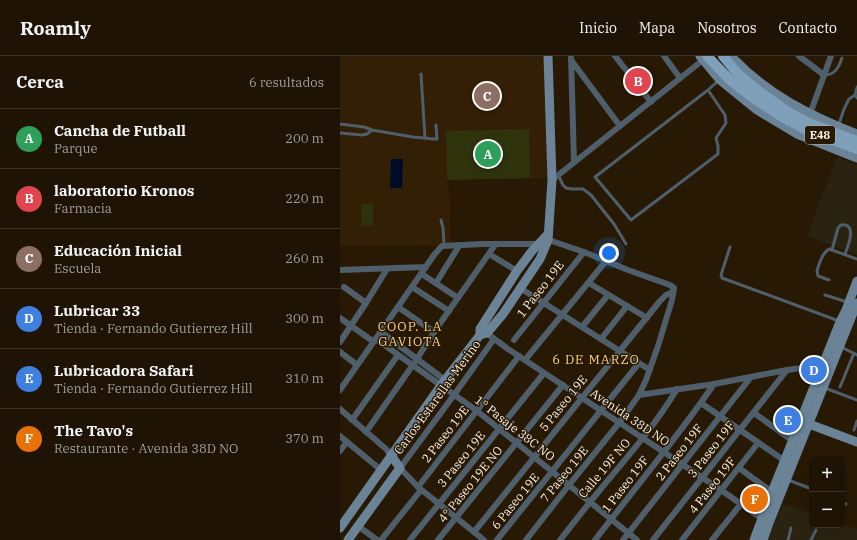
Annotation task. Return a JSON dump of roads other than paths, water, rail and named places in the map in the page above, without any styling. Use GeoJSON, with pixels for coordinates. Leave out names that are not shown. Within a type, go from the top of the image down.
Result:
{"type":"FeatureCollection","features":[{"type":"Feature","properties":{"kind":"main road","name":"E48"},"geometry":{"type":"LineString","coordinates":[[703,57],[725,80],[758,96],[807,130],[857,149]]}},
{"type":"Feature","properties":{"kind":"main road","name":"E48"},"geometry":{"type":"LineString","coordinates":[[720,59],[737,73],[758,96]]}},
{"type":"Feature","properties":{"kind":"main road"},"geometry":{"type":"LineString","coordinates":[[725,80],[742,98]]}},
{"type":"Feature","properties":{"kind":"main road","name":"E48"},"geometry":{"type":"LineString","coordinates":[[786,115],[857,141]]}},
{"type":"Feature","properties":{"kind":"street","name":"Carlos Estarellas Merino"},"geometry":{"type":"LineString","coordinates":[[340,526],[443,383],[503,314],[540,259],[545,241],[555,177],[550,131],[548,56]]}},
{"type":"Feature","properties":{"kind":"street"},"geometry":{"type":"LineString","coordinates":[[615,56],[651,102]]}},
{"type":"Feature","properties":{"kind":"street"},"geometry":{"type":"LineString","coordinates":[[664,56],[680,78]]}},
{"type":"Feature","properties":{"kind":"street","name":"E48"},"geometry":{"type":"LineString","coordinates":[[731,56],[767,89],[810,114],[857,134]]}},
{"type":"Feature","properties":{"kind":"street"},"geometry":{"type":"LineString","coordinates":[[799,56],[824,75]]}},
{"type":"Feature","properties":{"kind":"street"},"geometry":{"type":"LineString","coordinates":[[810,114],[831,56]]}},
{"type":"Feature","properties":{"kind":"street"},"geometry":{"type":"LineString","coordinates":[[555,177],[651,102],[703,57]]}},
{"type":"Feature","properties":{"kind":"street"},"geometry":{"type":"LineString","coordinates":[[571,58],[620,126]]}},
{"type":"Feature","properties":{"kind":"street"},"geometry":{"type":"LineString","coordinates":[[571,58],[574,162]]}},
{"type":"Feature","properties":{"kind":"street","name":"E48"},"geometry":{"type":"LineString","coordinates":[[742,98],[757,110],[797,134],[857,158]]}},
{"type":"Feature","properties":{"kind":"street","name":"Carlos Estarellas Merino"},"geometry":{"type":"LineString","coordinates":[[348,540],[454,395],[517,271],[532,252],[545,241]]}},
{"type":"Feature","properties":{"kind":"street"},"geometry":{"type":"LineString","coordinates":[[341,388],[437,250],[442,246],[495,245],[545,241],[584,252],[670,285],[674,288],[673,292]]}},
{"type":"Feature","properties":{"kind":"street"},"geometry":{"type":"LineString","coordinates":[[366,432],[495,245]]}},
{"type":"Feature","properties":{"kind":"street"},"geometry":{"type":"LineString","coordinates":[[436,283],[459,246]]}},
{"type":"Feature","properties":{"kind":"street","name":"1 Paseo 19E"},"geometry":{"type":"LineString","coordinates":[[514,340],[584,252]]}},
{"type":"Feature","properties":{"kind":"street"},"geometry":{"type":"LineString","coordinates":[[489,254],[517,271]]}},
{"type":"Feature","properties":{"kind":"street"},"geometry":{"type":"LineString","coordinates":[[525,360],[606,261]]}},
{"type":"Feature","properties":{"kind":"street"},"geometry":{"type":"LineString","coordinates":[[340,270],[426,267]]}},
{"type":"Feature","properties":{"kind":"street"},"geometry":{"type":"LineString","coordinates":[[408,268],[436,283],[458,298]]}},
{"type":"Feature","properties":{"kind":"street"},"geometry":{"type":"LineString","coordinates":[[340,342],[387,269]]}},
{"type":"Feature","properties":{"kind":"street"},"geometry":{"type":"LineString","coordinates":[[765,521],[786,479],[840,347],[854,308],[857,281]]}},
{"type":"Feature","properties":{"kind":"street"},"geometry":{"type":"LineString","coordinates":[[589,283],[647,318]]}},
{"type":"Feature","properties":{"kind":"street"},"geometry":{"type":"LineString","coordinates":[[344,287],[366,303]]}},
{"type":"Feature","properties":{"kind":"street"},"geometry":{"type":"LineString","coordinates":[[412,287],[449,311]]}},
{"type":"Feature","properties":{"kind":"street"},"geometry":{"type":"LineString","coordinates":[[520,288],[650,370]]}},
{"type":"Feature","properties":{"kind":"street","name":"5 Paseo 19E"},"geometry":{"type":"LineString","coordinates":[[474,532],[660,301],[666,295],[673,292]]}},
{"type":"Feature","properties":{"kind":"street","name":"7 Paseo 19E"},"geometry":{"type":"LineString","coordinates":[[526,540],[639,395],[650,370],[660,340],[673,292]]}},
{"type":"Feature","properties":{"kind":"street"},"geometry":{"type":"LineString","coordinates":[[582,327],[608,295]]}},
{"type":"Feature","properties":{"kind":"street"},"geometry":{"type":"LineString","coordinates":[[601,339],[627,306]]}},
{"type":"Feature","properties":{"kind":"street"},"geometry":{"type":"LineString","coordinates":[[398,307],[434,332]]}},
{"type":"Feature","properties":{"kind":"street"},"geometry":{"type":"LineString","coordinates":[[760,539],[772,492],[840,322],[854,308]]}},
{"type":"Feature","properties":{"kind":"street","name":"1° Pasaje 38C NO"},"geometry":{"type":"LineString","coordinates":[[340,318],[412,365],[443,383]]}},
{"type":"Feature","properties":{"kind":"street","name":"1° Pasaje 38C NO"},"geometry":{"type":"LineString","coordinates":[[380,332],[417,359],[454,395],[477,411],[637,540]]}},
{"type":"Feature","properties":{"kind":"street","name":"Avenida 38D NO"},"geometry":{"type":"LineString","coordinates":[[485,334],[721,490],[765,521]]}},
{"type":"Feature","properties":{"kind":"street"},"geometry":{"type":"LineString","coordinates":[[340,352],[357,365]]}},
{"type":"Feature","properties":{"kind":"street"},"geometry":{"type":"LineString","coordinates":[[352,420],[398,355]]}},
{"type":"Feature","properties":{"kind":"street","name":"2 Paseo 19E"},"geometry":{"type":"LineString","coordinates":[[381,540],[519,356]]}},
{"type":"Feature","properties":{"kind":"street","name":"6 Paseo 19E"},"geometry":{"type":"LineString","coordinates":[[497,540],[639,362]]}},
{"type":"Feature","properties":{"kind":"street"},"geometry":{"type":"LineString","coordinates":[[639,395],[714,384],[787,370],[823,365]]}},
{"type":"Feature","properties":{"kind":"street","name":"3 Paseo 19F"},"geometry":{"type":"LineString","coordinates":[[653,540],[787,370]]}},
{"type":"Feature","properties":{"kind":"street","name":"3 Paseo 19E"},"geometry":{"type":"LineString","coordinates":[[410,540],[544,373]]}},
{"type":"Feature","properties":{"kind":"street","name":"2 Paseo 19F"},"geometry":{"type":"LineString","coordinates":[[623,540],[751,377]]}},
{"type":"Feature","properties":{"kind":"street","name":"1 Paseo 19F"},"geometry":{"type":"LineString","coordinates":[[595,540],[664,452],[714,384]]}},
{"type":"Feature","properties":{"kind":"street","name":"4° Paseo 19E NO"},"geometry":{"type":"LineString","coordinates":[[438,540],[563,385]]}},
{"type":"Feature","properties":{"kind":"street","name":"Calle 19F NO"},"geometry":{"type":"LineString","coordinates":[[560,540],[643,438],[677,389]]}},
{"type":"Feature","properties":{"kind":"street"},"geometry":{"type":"LineString","coordinates":[[701,403],[785,461]]}},
{"type":"Feature","properties":{"kind":"street"},"geometry":{"type":"LineString","coordinates":[[340,409],[391,455]]}},
{"type":"Feature","properties":{"kind":"street"},"geometry":{"type":"LineString","coordinates":[[754,413],[793,441]]}},
{"type":"Feature","properties":{"kind":"street"},"geometry":{"type":"LineString","coordinates":[[808,424],[857,442]]}},
{"type":"Feature","properties":{"kind":"street"},"geometry":{"type":"LineString","coordinates":[[340,436],[380,470]]}},
{"type":"Feature","properties":{"kind":"street"},"geometry":{"type":"LineString","coordinates":[[340,451],[347,442]]}},
{"type":"Feature","properties":{"kind":"street","name":"4 Paseo 19F"},"geometry":{"type":"LineString","coordinates":[[682,540],[758,443]]}},
{"type":"Feature","properties":{"kind":"street","name":"Carlos Estarellas Merino"},"geometry":{"type":"LineString","coordinates":[[391,455],[400,468]]}},
{"type":"Feature","properties":{"kind":"street"},"geometry":{"type":"LineString","coordinates":[[400,468],[419,488],[484,540]]}},
{"type":"Feature","properties":{"kind":"street"},"geometry":{"type":"LineString","coordinates":[[739,468],[772,492]]}},
{"type":"Feature","properties":{"kind":"street"},"geometry":{"type":"LineString","coordinates":[[712,540],[740,504]]}},
{"type":"Feature","properties":{"kind":"street"},"geometry":{"type":"LineString","coordinates":[[358,526],[377,540]]}},
{"type":"Feature","properties":{"kind":"lane"},"geometry":{"type":"LineString","coordinates":[[708,90],[725,115],[726,123],[716,138],[718,154],[631,220],[595,177],[708,90],[725,80],[720,59],[713,56]]}},
{"type":"Feature","properties":{"kind":"lane"},"geometry":{"type":"LineString","coordinates":[[824,75],[833,73],[837,69],[842,58]]}},
{"type":"Feature","properties":{"kind":"lane"},"geometry":{"type":"LineString","coordinates":[[726,66],[758,96]]}},
{"type":"Feature","properties":{"kind":"lane"},"geometry":{"type":"LineString","coordinates":[[421,74],[425,138]]}},
{"type":"Feature","properties":{"kind":"lane"},"geometry":{"type":"LineString","coordinates":[[838,127],[849,99],[856,97],[857,87]]}},
{"type":"Feature","properties":{"kind":"lane"},"geometry":{"type":"LineString","coordinates":[[340,124],[425,138],[437,138],[436,125]]}},
{"type":"Feature","properties":{"kind":"lane"},"geometry":{"type":"LineString","coordinates":[[340,133],[362,136],[372,130]]}},
{"type":"Feature","properties":{"kind":"lane"},"geometry":{"type":"LineString","coordinates":[[555,177],[566,188],[572,190],[582,189],[591,195],[614,224],[626,244]]}},
{"type":"Feature","properties":{"kind":"lane"},"geometry":{"type":"LineString","coordinates":[[441,220],[444,246]]}},
{"type":"Feature","properties":{"kind":"lane"},"geometry":{"type":"LineString","coordinates":[[832,250],[838,228],[841,225],[846,224],[852,229],[852,233],[845,254]]}},
{"type":"Feature","properties":{"kind":"lane"},"geometry":{"type":"LineString","coordinates":[[730,247],[721,275],[722,278],[840,322]]}},
{"type":"Feature","properties":{"kind":"lane"},"geometry":{"type":"LineString","coordinates":[[829,280],[818,276],[816,272],[820,260],[826,251],[829,249],[857,259]]}},
{"type":"Feature","properties":{"kind":"lane"},"geometry":{"type":"LineString","coordinates":[[825,295],[854,308]]}},
{"type":"Feature","properties":{"kind":"lane"},"geometry":{"type":"LineString","coordinates":[[840,347],[856,354],[840,387]]}},
{"type":"Feature","properties":{"kind":"lane"},"geometry":{"type":"LineString","coordinates":[[823,387],[857,400]]}},
{"type":"Feature","properties":{"kind":"lane"},"geometry":{"type":"LineString","coordinates":[[854,430],[857,422]]}},
{"type":"Feature","properties":{"kind":"lane"},"geometry":{"type":"LineString","coordinates":[[786,479],[809,488]]}},
{"type":"Feature","properties":{"kind":"lane"},"geometry":{"type":"LineString","coordinates":[[788,540],[791,528]]}},
{"type":"Feature","properties":{"kind":"lane"},"geometry":{"type":"LineString","coordinates":[[811,540],[816,530]]}},
{"type":"Feature","properties":{"kind":"water"},"geometry":{"type":"Polygon","coordinates":[[[391,159],[403,159],[402,188],[390,188],[391,159]]]}},
{"type":"Feature","properties":{"kind":"place","name":"laboratorio Kronos"},"geometry":{"type":"Point","coordinates":[638,81]}},
{"type":"Feature","properties":{"kind":"place","name":"Educación Inicial"},"geometry":{"type":"Point","coordinates":[487,96]}},
{"type":"Feature","properties":{"kind":"place","name":"Cancha de Futball"},"geometry":{"type":"Point","coordinates":[488,154]}},
{"type":"Feature","properties":{"kind":"place","name":"Lubricar 33"},"geometry":{"type":"Point","coordinates":[814,370]}},
{"type":"Feature","properties":{"kind":"place","name":"Lubricadora Safari"},"geometry":{"type":"Point","coordinates":[788,420]}},
{"type":"Feature","properties":{"kind":"place","name":"The Tavo's"},"geometry":{"type":"Point","coordinates":[755,499]}},
{"type":"Feature","properties":{"kind":"district","name":"COOP. LA GAVIOTA"},"geometry":{"type":"Point","coordinates":[410,334]}},
{"type":"Feature","properties":{"kind":"district","name":"6 DE MARZO"},"geometry":{"type":"Point","coordinates":[596,359]}}]}
